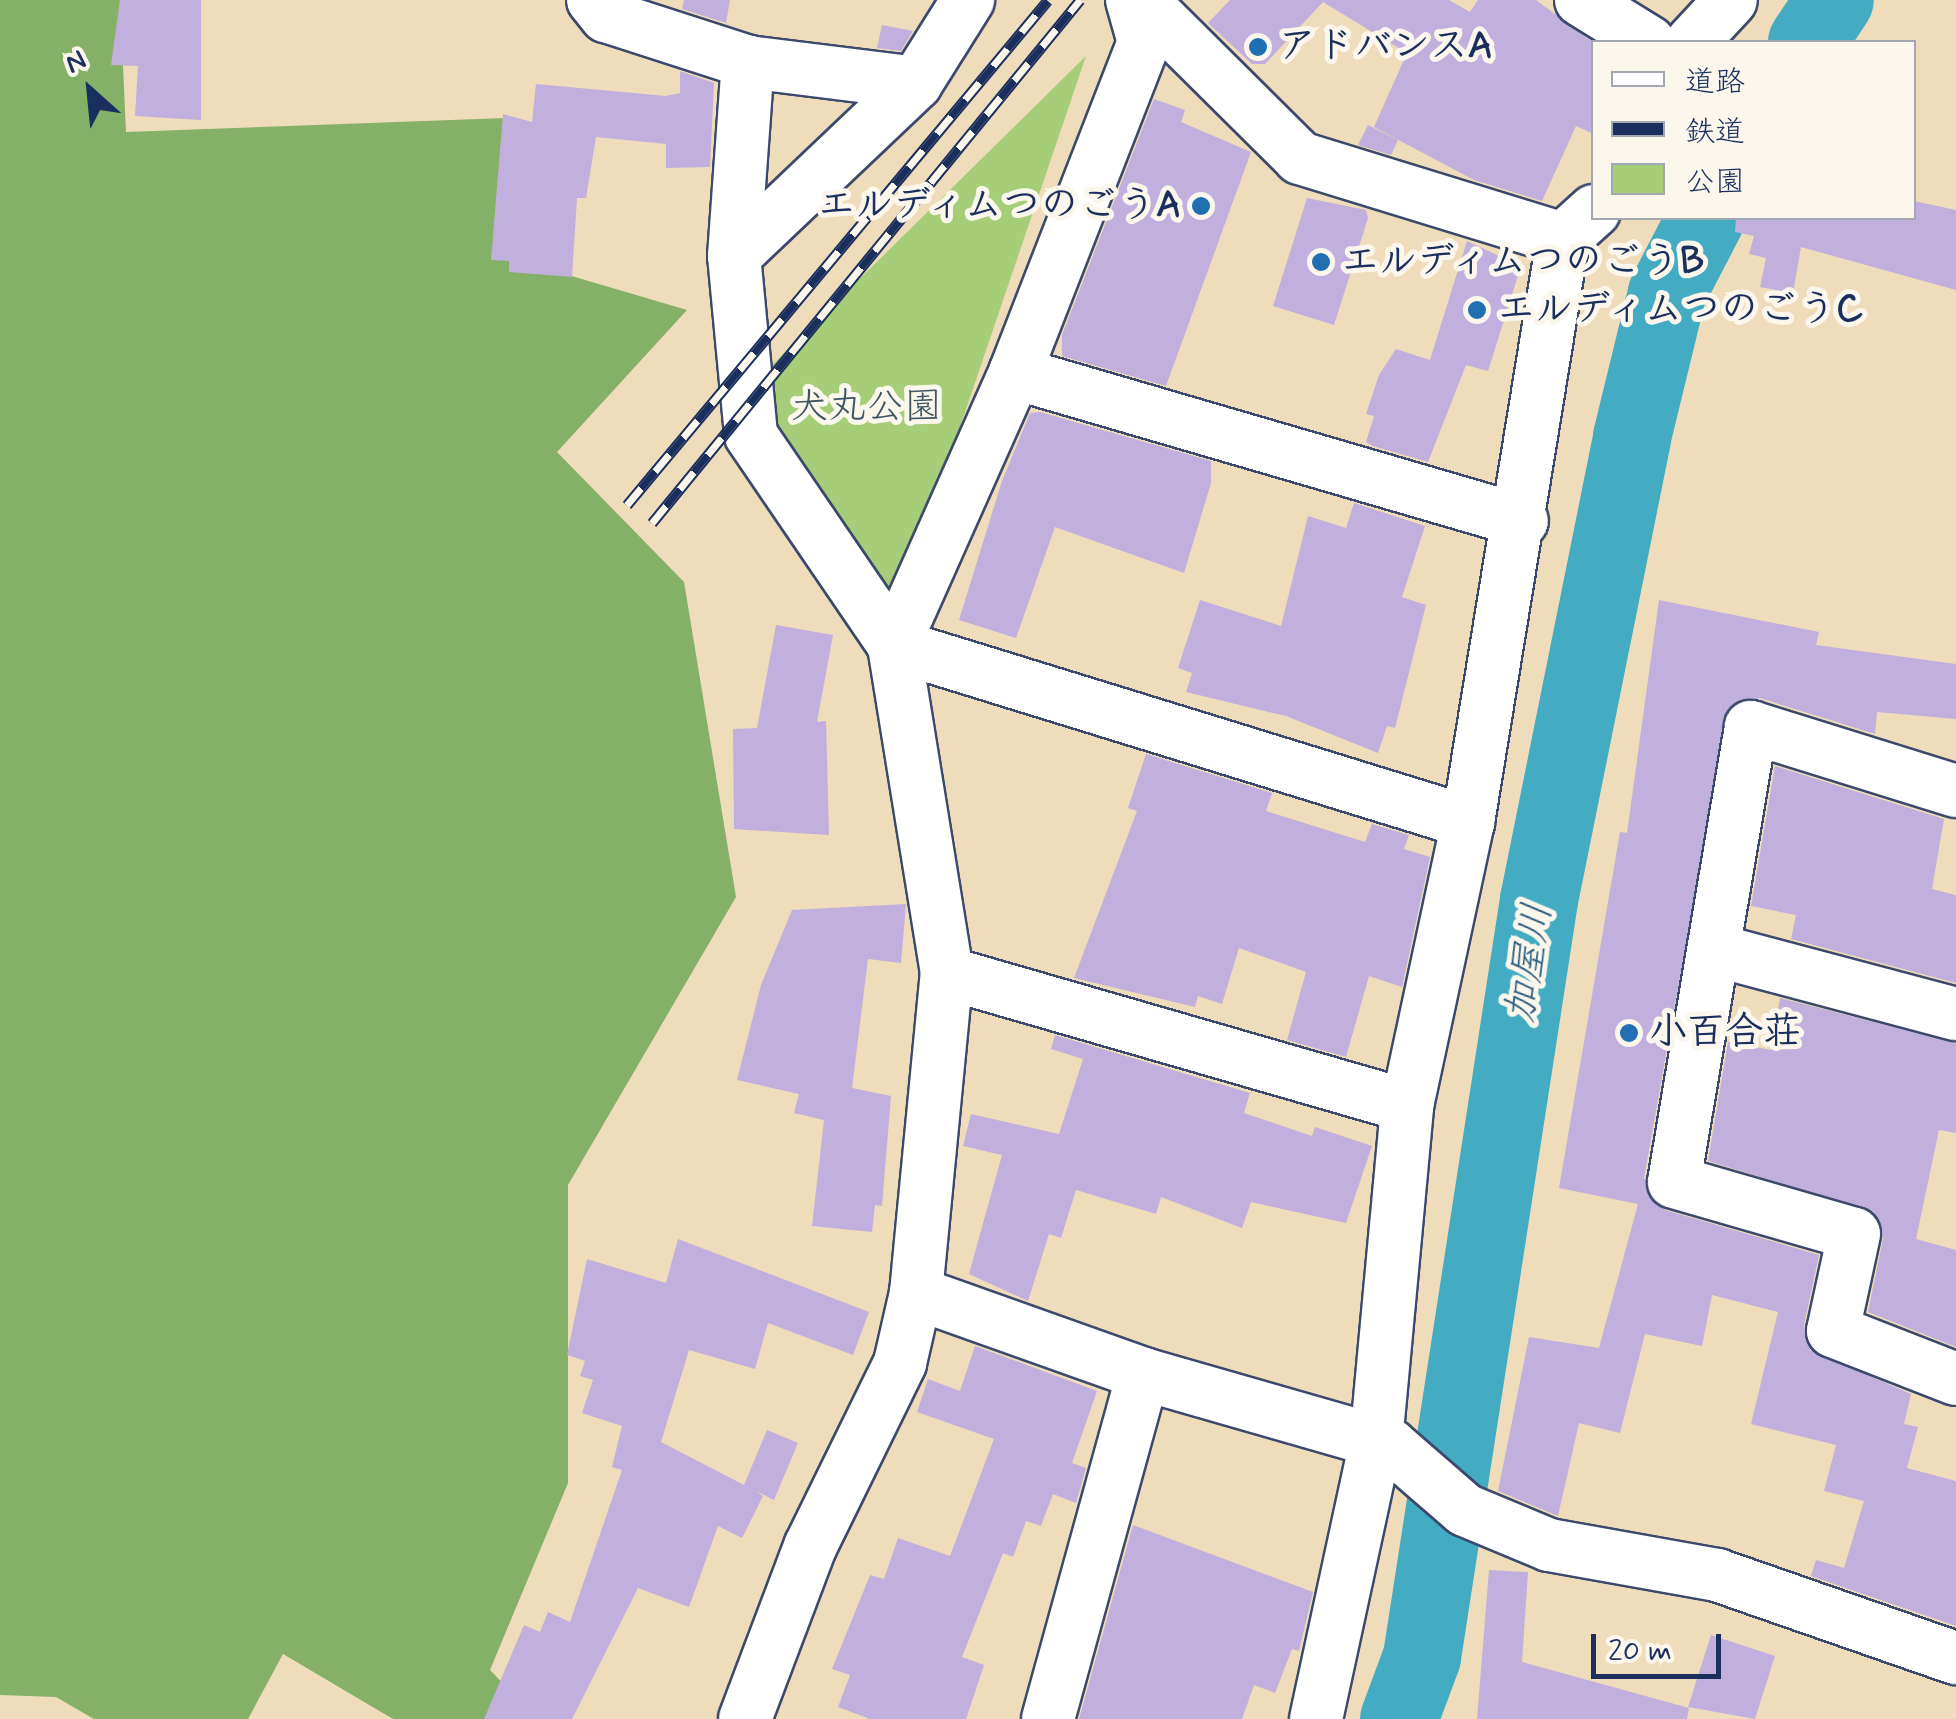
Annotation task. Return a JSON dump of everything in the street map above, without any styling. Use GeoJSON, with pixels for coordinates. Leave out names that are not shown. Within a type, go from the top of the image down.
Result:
{"type":"FeatureCollection","features":[{"type":"Feature","properties":{"kind":"street"},"geometry":{"type":"LineString","coordinates":[[593,0],[606,16],[748,62],[916,83]]}},
{"type":"Feature","properties":{"kind":"street"},"geometry":{"type":"LineString","coordinates":[[734,256],[916,83],[968,0]]}},
{"type":"Feature","properties":{"kind":"street"},"geometry":{"type":"LineString","coordinates":[[894,644],[1015,373],[1144,42],[1132,0]]}},
{"type":"Feature","properties":{"kind":"street"},"geometry":{"type":"LineString","coordinates":[[1141,0],[1300,158],[1578,225],[1468,822],[1406,1106],[1383,1444],[1316,1719]]}},
{"type":"Feature","properties":{"kind":"street"},"geometry":{"type":"LineString","coordinates":[[1580,0],[1646,40]]}},
{"type":"Feature","properties":{"kind":"street"},"geometry":{"type":"LineString","coordinates":[[1694,40],[1730,0]]}},
{"type":"Feature","properties":{"kind":"street"},"geometry":{"type":"LineString","coordinates":[[746,1719],[810,1547],[900,1363],[916,1293],[946,973],[894,644],[751,435],[734,256],[748,62]]}},
{"type":"Feature","properties":{"kind":"street"},"geometry":{"type":"LineString","coordinates":[[1015,373],[1522,521]]}},
{"type":"Feature","properties":{"kind":"street"},"geometry":{"type":"LineString","coordinates":[[894,644],[1468,822]]}},
{"type":"Feature","properties":{"kind":"street"},"geometry":{"type":"LineString","coordinates":[[1956,791],[1751,728],[1674,1182],[1854,1234],[1832,1331],[1956,1379]]}},
{"type":"Feature","properties":{"kind":"street"},"geometry":{"type":"LineString","coordinates":[[1714,950],[1956,1014]]}},
{"type":"Feature","properties":{"kind":"street"},"geometry":{"type":"LineString","coordinates":[[946,973],[1406,1106]]}},
{"type":"Feature","properties":{"kind":"street"},"geometry":{"type":"LineString","coordinates":[[916,1293],[1143,1374],[1383,1444],[1465,1510],[1548,1545],[1717,1575],[1956,1658]]}},
{"type":"Feature","properties":{"kind":"street"},"geometry":{"type":"LineString","coordinates":[[1048,1719],[1143,1374]]}},
{"type":"Feature","properties":{"kind":"green space"},"geometry":{"type":"Polygon","coordinates":[[[0,0],[120,0],[126,132],[506,118],[500,255],[687,310],[557,452],[684,582],[736,897],[568,1185],[568,1483],[490,1670],[537,1719],[393,1719],[283,1654],[248,1719],[94,1719],[56,1697],[0,1695],[0,0]]]}},
{"type":"Feature","properties":{"kind":"green space","name":"犬丸公園"},"geometry":{"type":"Polygon","coordinates":[[[1086,56],[907,583],[880,590],[781,453],[766,371],[1086,56]]]}},
{"type":"Feature","properties":{"kind":"building"},"geometry":{"type":"Polygon","coordinates":[[[120,0],[201,0],[201,120],[135,116],[138,66],[111,65],[120,0]]]}},
{"type":"Feature","properties":{"kind":"building"},"geometry":{"type":"Polygon","coordinates":[[[684,0],[730,0],[726,23],[682,9],[684,0]]]}},
{"type":"Feature","properties":{"kind":"building"},"geometry":{"type":"Polygon","coordinates":[[[1230,0],[1449,0],[1470,12],[1478,0],[1536,0],[1591,41],[1591,133],[1576,126],[1542,201],[1474,180],[1374,127],[1407,53],[1323,2],[1265,64],[1252,64],[1208,23],[1230,0]]]}},
{"type":"Feature","properties":{"kind":"building"},"geometry":{"type":"Polygon","coordinates":[[[882,25],[913,31],[901,51],[877,48],[882,25]]]}},
{"type":"Feature","properties":{"kind":"building"},"geometry":{"type":"Polygon","coordinates":[[[680,71],[714,83],[710,167],[666,168],[666,144],[596,137],[586,198],[577,198],[572,277],[509,272],[509,261],[491,260],[503,114],[532,122],[536,84],[666,96],[680,93],[680,71]]]}},
{"type":"Feature","properties":{"kind":"building"},"geometry":{"type":"Polygon","coordinates":[[[1154,99],[1185,110],[1181,122],[1251,152],[1166,386],[1062,356],[1062,335],[1154,99]]]}},
{"type":"Feature","properties":{"kind":"building"},"geometry":{"type":"Polygon","coordinates":[[[1368,125],[1398,140],[1391,155],[1358,145],[1368,125]]]}},
{"type":"Feature","properties":{"kind":"building","name":"エルディムつのごうB"},"geometry":{"type":"Polygon","coordinates":[[[1307,198],[1366,210],[1368,218],[1334,325],[1273,306],[1307,198]]]}},
{"type":"Feature","properties":{"kind":"building"},"geometry":{"type":"Polygon","coordinates":[[[1916,201],[1956,210],[1956,290],[1801,247],[1793,293],[1760,287],[1766,258],[1749,254],[1754,236],[1735,232],[1736,220],[1916,220],[1916,201]]]}},
{"type":"Feature","properties":{"kind":"building"},"geometry":{"type":"Polygon","coordinates":[[[1467,241],[1521,266],[1488,371],[1466,365],[1428,462],[1373,446],[1366,442],[1374,416],[1366,414],[1379,375],[1396,349],[1430,360],[1467,241]]]}},
{"type":"Feature","properties":{"kind":"building"},"geometry":{"type":"Polygon","coordinates":[[[1040,412],[1211,461],[1211,483],[1184,573],[1055,527],[1016,638],[959,620],[1002,481],[1030,413],[1040,412]]]}},
{"type":"Feature","properties":{"kind":"building"},"geometry":{"type":"Polygon","coordinates":[[[1354,503],[1425,526],[1402,597],[1426,605],[1395,728],[1387,726],[1378,753],[1286,716],[1186,692],[1192,673],[1178,668],[1200,600],[1281,626],[1308,516],[1346,528],[1354,503]]]}},
{"type":"Feature","properties":{"kind":"building"},"geometry":{"type":"Polygon","coordinates":[[[1659,600],[1819,632],[1816,645],[1956,664],[1956,719],[1877,712],[1875,734],[1760,698],[1728,708],[1644,1178],[1665,1210],[1819,1255],[1804,1325],[1810,1350],[1911,1394],[1904,1424],[1918,1427],[1907,1468],[1956,1481],[1956,1626],[1811,1576],[1816,1560],[1844,1568],[1864,1501],[1824,1491],[1836,1445],[1751,1424],[1778,1312],[1712,1295],[1702,1346],[1645,1334],[1620,1433],[1579,1423],[1558,1516],[1498,1491],[1529,1337],[1599,1348],[1638,1204],[1559,1188],[1620,832],[1627,833],[1659,600]]]}},
{"type":"Feature","properties":{"kind":"building"},"geometry":{"type":"Polygon","coordinates":[[[776,625],[833,635],[817,722],[826,721],[829,835],[734,829],[733,729],[757,728],[776,625]]]}},
{"type":"Feature","properties":{"kind":"building"},"geometry":{"type":"Polygon","coordinates":[[[1146,754],[1272,793],[1266,811],[1365,842],[1372,824],[1409,835],[1404,849],[1430,857],[1402,987],[1369,976],[1346,1057],[1287,1040],[1306,972],[1239,948],[1222,1004],[1198,996],[1195,1007],[1074,978],[1137,811],[1128,808],[1146,754]]]}},
{"type":"Feature","properties":{"kind":"building"},"geometry":{"type":"Polygon","coordinates":[[[1775,766],[1944,819],[1932,889],[1956,895],[1956,983],[1791,939],[1796,915],[1751,906],[1775,766]]]}},
{"type":"Feature","properties":{"kind":"building"},"geometry":{"type":"Polygon","coordinates":[[[906,904],[901,963],[868,959],[852,1088],[891,1096],[882,1206],[875,1205],[872,1232],[812,1226],[824,1120],[794,1113],[799,1094],[737,1080],[761,985],[792,910],[906,904]]]}},
{"type":"Feature","properties":{"kind":"building"},"geometry":{"type":"Polygon","coordinates":[[[1780,998],[1956,1043],[1956,1133],[1939,1130],[1916,1239],[1956,1250],[1956,1347],[1868,1312],[1883,1239],[1874,1212],[1708,1161],[1728,1042],[1771,1050],[1780,998]]]}},
{"type":"Feature","properties":{"kind":"building"},"geometry":{"type":"Polygon","coordinates":[[[1055,1035],[1250,1093],[1244,1113],[1312,1136],[1315,1127],[1372,1146],[1346,1223],[1251,1202],[1242,1228],[1161,1197],[1156,1214],[1076,1190],[1061,1238],[1049,1234],[1028,1301],[969,1274],[1002,1155],[963,1146],[971,1114],[1059,1134],[1083,1059],[1051,1049],[1055,1035]]]}},
{"type":"Feature","properties":{"kind":"building"},"geometry":{"type":"Polygon","coordinates":[[[678,1239],[869,1312],[853,1355],[768,1323],[755,1369],[689,1350],[661,1442],[744,1485],[767,1430],[798,1443],[774,1500],[756,1491],[763,1496],[742,1538],[718,1526],[689,1607],[638,1588],[572,1719],[484,1719],[524,1625],[540,1632],[548,1612],[570,1622],[622,1470],[612,1467],[622,1426],[582,1413],[593,1380],[580,1376],[585,1361],[567,1355],[587,1259],[666,1283],[678,1239]]]}},
{"type":"Feature","properties":{"kind":"building"},"geometry":{"type":"Polygon","coordinates":[[[975,1346],[1097,1391],[1072,1463],[1086,1468],[1076,1503],[1053,1494],[1041,1526],[1026,1521],[1013,1557],[1003,1553],[962,1657],[984,1665],[966,1719],[870,1719],[838,1707],[850,1675],[832,1669],[870,1575],[884,1579],[898,1538],[950,1556],[994,1439],[917,1412],[928,1379],[960,1391],[975,1346]]]}},
{"type":"Feature","properties":{"kind":"building"},"geometry":{"type":"Polygon","coordinates":[[[1133,1525],[1313,1592],[1299,1651],[1292,1649],[1275,1693],[1254,1685],[1242,1719],[1079,1719],[1133,1525]]]}},
{"type":"Feature","properties":{"kind":"building"},"geometry":{"type":"Polygon","coordinates":[[[1489,1570],[1528,1572],[1522,1662],[1689,1708],[1687,1719],[1477,1719],[1489,1570]]]}},
{"type":"Feature","properties":{"kind":"building"},"geometry":{"type":"Polygon","coordinates":[[[1711,1635],[1775,1656],[1755,1719],[1688,1707],[1711,1635]]]}},
{"type":"Feature","properties":{"kind":"waterway","name":"加屋川"},"geometry":{"type":"LineString","coordinates":[[1808,40],[1835,0]]}},
{"type":"Feature","properties":{"kind":"waterway","name":"加屋川"},"geometry":{"type":"LineString","coordinates":[[1399,1719],[1422,1657],[1539,900],[1632,437],[1667,293],[1705,220]]}},
{"type":"Feature","properties":{"kind":"railway"},"geometry":{"type":"LineString","coordinates":[[627,505],[1048,0]]}},
{"type":"Feature","properties":{"kind":"railway"},"geometry":{"type":"LineString","coordinates":[[652,523],[1080,0]]}},
{"type":"Feature","properties":{"kind":"place","name":"アドバンスA"},"geometry":{"type":"Point","coordinates":[1258,47]}},
{"type":"Feature","properties":{"kind":"place","name":"エルディムつのごうA"},"geometry":{"type":"Point","coordinates":[1201,206]}},
{"type":"Feature","properties":{"kind":"place","name":"エルディムつのごうB"},"geometry":{"type":"Point","coordinates":[1321,262]}},
{"type":"Feature","properties":{"kind":"place","name":"エルディムつのごうC"},"geometry":{"type":"Point","coordinates":[1477,310]}},
{"type":"Feature","properties":{"kind":"place","name":"小百合荘"},"geometry":{"type":"Point","coordinates":[1629,1033]}}]}
